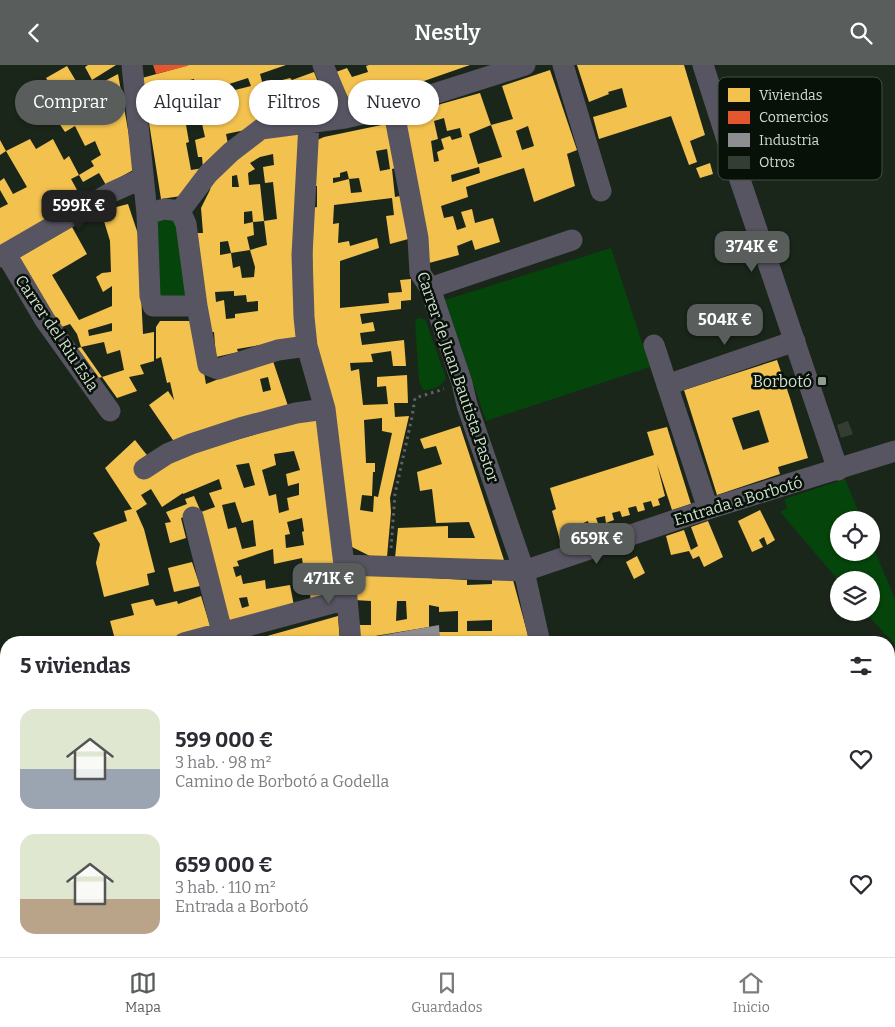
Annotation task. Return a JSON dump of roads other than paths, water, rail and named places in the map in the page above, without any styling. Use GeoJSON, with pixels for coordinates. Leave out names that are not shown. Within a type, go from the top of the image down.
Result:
{"type":"FeatureCollection","features":[{"type":"Feature","properties":{"kind":"street"},"geometry":{"type":"LineString","coordinates":[[132,65],[147,214],[150,296],[153,306],[197,306]]}},
{"type":"Feature","properties":{"kind":"street"},"geometry":{"type":"LineString","coordinates":[[323,65],[345,118]]}},
{"type":"Feature","properties":{"kind":"street"},"geometry":{"type":"LineString","coordinates":[[439,92],[525,65]]}},
{"type":"Feature","properties":{"kind":"street"},"geometry":{"type":"LineString","coordinates":[[563,65],[601,191]]}},
{"type":"Feature","properties":{"kind":"street"},"geometry":{"type":"LineString","coordinates":[[703,65],[718,110]]}},
{"type":"Feature","properties":{"kind":"street"},"geometry":{"type":"LineString","coordinates":[[338,119],[348,117]]}},
{"type":"Feature","properties":{"kind":"street"},"geometry":{"type":"LineString","coordinates":[[180,211],[208,174],[231,152],[261,129],[293,125]]}},
{"type":"Feature","properties":{"kind":"street"},"geometry":{"type":"LineString","coordinates":[[309,125],[302,255],[304,317],[307,346],[325,409],[344,565],[350,636]]}},
{"type":"Feature","properties":{"kind":"street","name":"Carrer de Juan Bautista Pastor"},"geometry":{"type":"LineString","coordinates":[[396,125],[418,238],[420,273],[430,288],[462,383],[467,405],[524,571],[538,636]]}},
{"type":"Feature","properties":{"kind":"street"},"geometry":{"type":"LineString","coordinates":[[741,180],[838,470]]}},
{"type":"Feature","properties":{"kind":"street"},"geometry":{"type":"LineString","coordinates":[[3,255],[112,192],[144,184]]}},
{"type":"Feature","properties":{"kind":"street"},"geometry":{"type":"LineString","coordinates":[[147,214],[164,209],[180,211]]}},
{"type":"Feature","properties":{"kind":"street"},"geometry":{"type":"LineString","coordinates":[[180,211],[186,224],[197,306],[208,365],[218,369],[278,350],[307,346]]}},
{"type":"Feature","properties":{"kind":"street"},"geometry":{"type":"LineString","coordinates":[[430,288],[572,240]]}},
{"type":"Feature","properties":{"kind":"street","name":"Carrer del Riu Esla"},"geometry":{"type":"LineString","coordinates":[[3,255],[45,320],[110,411]]}},
{"type":"Feature","properties":{"kind":"street"},"geometry":{"type":"LineString","coordinates":[[667,385],[795,341]]}},
{"type":"Feature","properties":{"kind":"street"},"geometry":{"type":"LineString","coordinates":[[654,345],[708,509]]}},
{"type":"Feature","properties":{"kind":"street"},"geometry":{"type":"LineString","coordinates":[[144,469],[167,454],[191,444],[296,413],[325,409]]}},
{"type":"Feature","properties":{"kind":"street","name":"Entrada a Borbotó"},"geometry":{"type":"LineString","coordinates":[[344,565],[524,571],[708,509],[895,451]]}},
{"type":"Feature","properties":{"kind":"street"},"geometry":{"type":"LineString","coordinates":[[193,517],[222,632]]}},
{"type":"Feature","properties":{"kind":"street"},"geometry":{"type":"LineString","coordinates":[[208,636],[347,599]]}},
{"type":"Feature","properties":{"kind":"place","name":"Borbotó"},"geometry":{"type":"Point","coordinates":[822,381]}}]}
